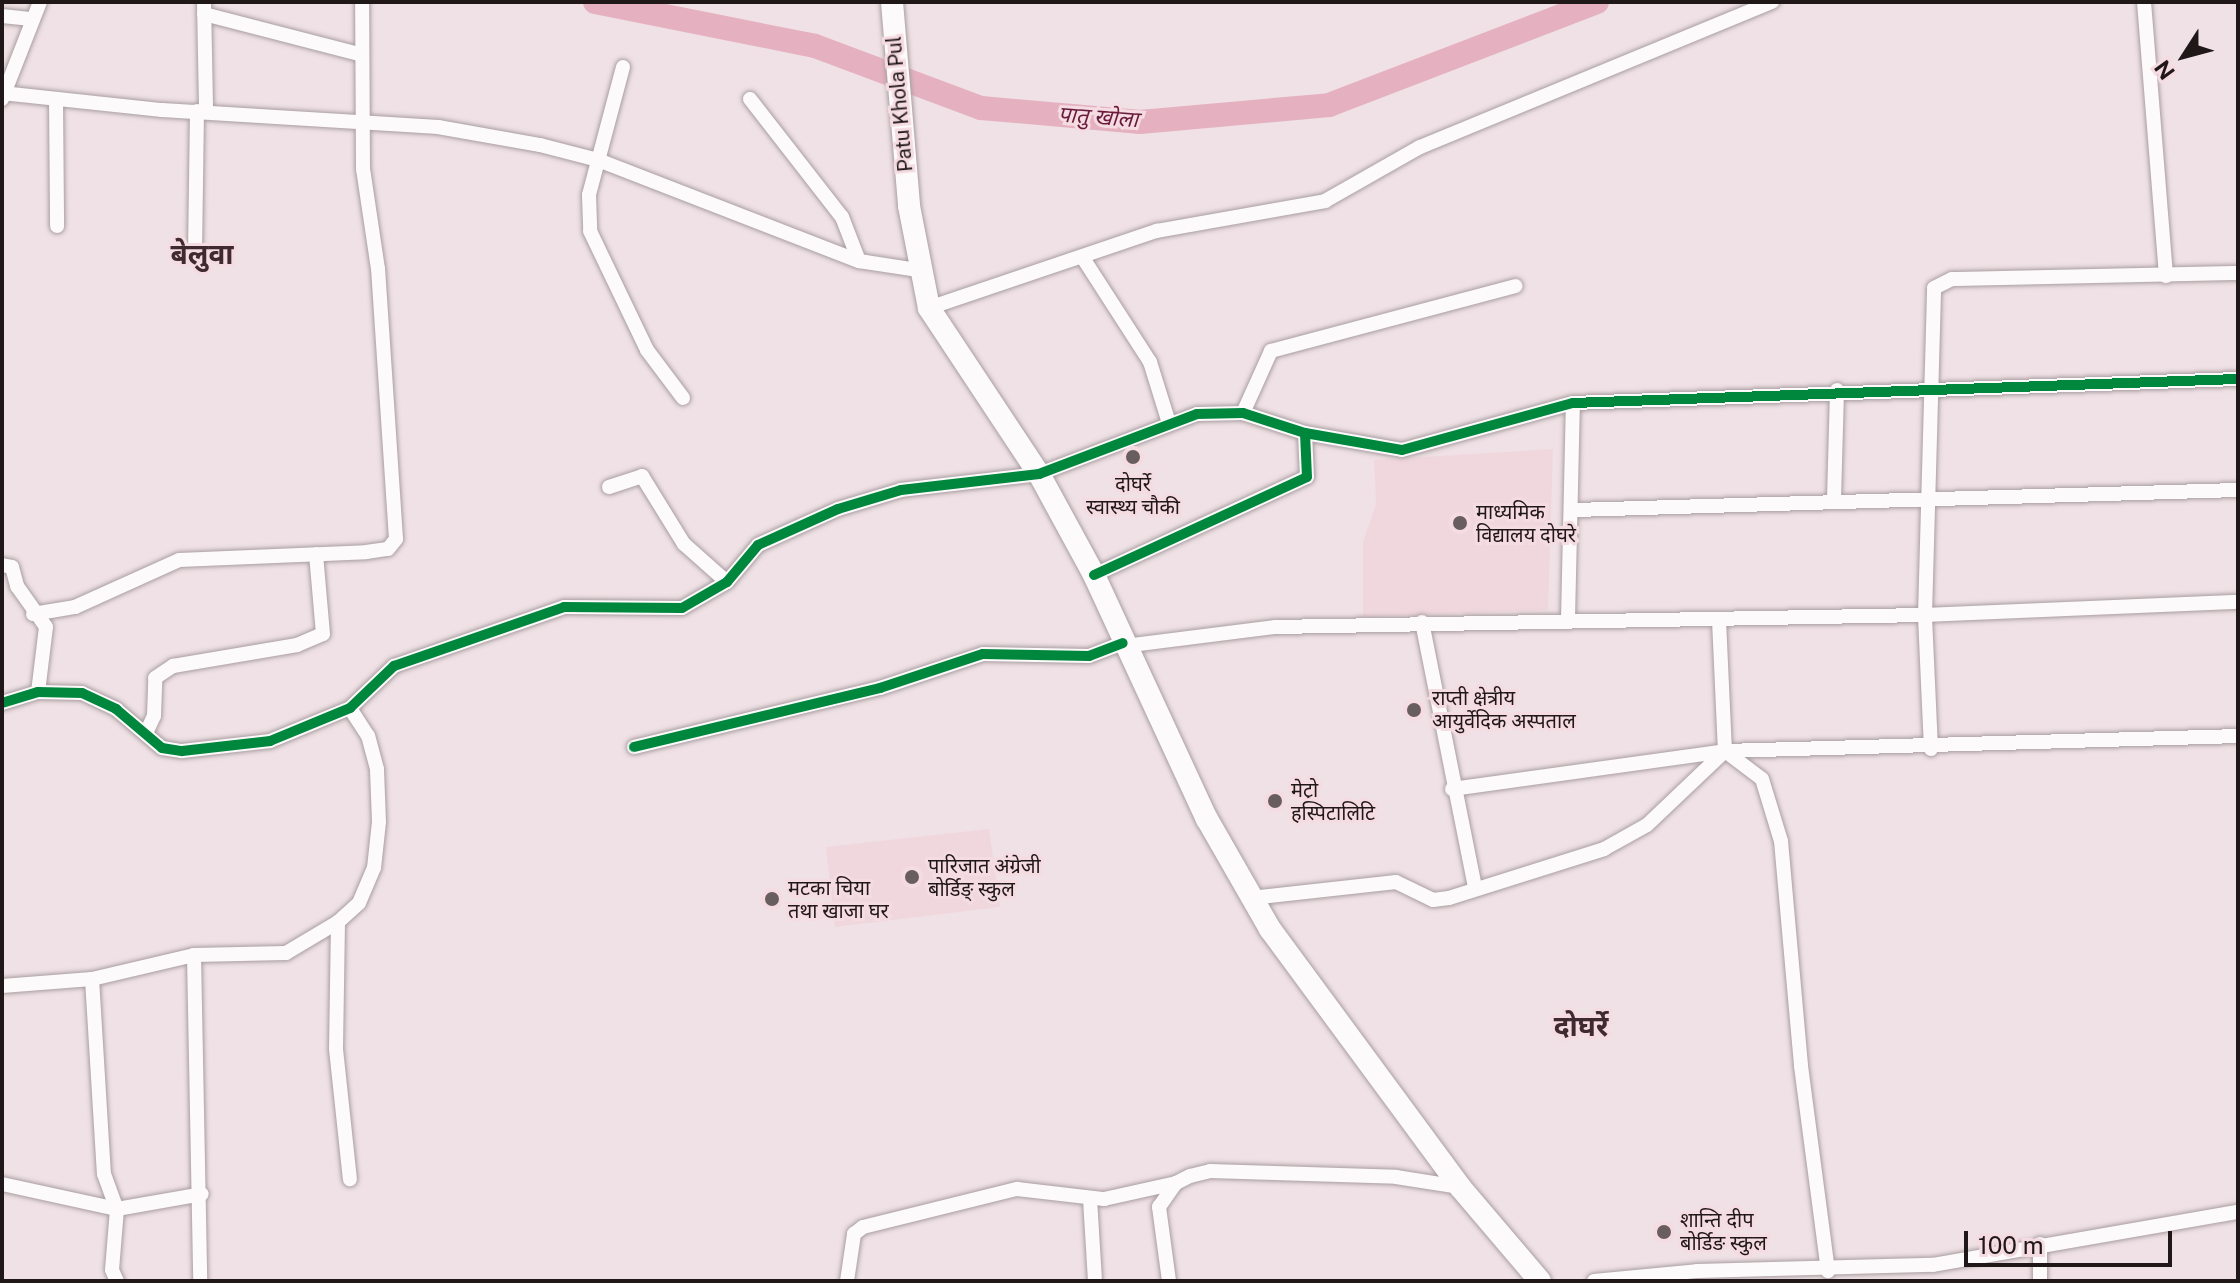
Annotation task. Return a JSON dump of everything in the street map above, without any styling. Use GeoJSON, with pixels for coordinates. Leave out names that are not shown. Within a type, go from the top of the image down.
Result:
{"type":"FeatureCollection","features":[{"type":"Feature","properties":{"kind":"main road","name":"Patu Khola Pul"},"geometry":{"type":"LineString","coordinates":[[892,2],[909,206],[918,270],[929,308],[1039,474],[1094,575],[1124,644],[1251,898],[1460,1187],[1540,1281]]}},
{"type":"Feature","properties":{"kind":"street"},"geometry":{"type":"LineString","coordinates":[[40,2],[3,95],[438,127],[598,160],[859,261],[918,270]]}},
{"type":"Feature","properties":{"kind":"street"},"geometry":{"type":"LineString","coordinates":[[33,614],[75,607],[179,560],[388,549],[396,539],[378,269],[363,169],[366,121],[362,2]]}},
{"type":"Feature","properties":{"kind":"street"},"geometry":{"type":"LineString","coordinates":[[929,308],[1157,231],[1273,215],[1325,201],[1474,123],[1772,2]]}},
{"type":"Feature","properties":{"kind":"street"},"geometry":{"type":"LineString","coordinates":[[2144,2],[2166,276]]}},
{"type":"Feature","properties":{"kind":"street"},"geometry":{"type":"LineString","coordinates":[[195,254],[204,8],[362,55]]}},
{"type":"Feature","properties":{"kind":"street"},"geometry":{"type":"LineString","coordinates":[[2,16],[32,19]]}},
{"type":"Feature","properties":{"kind":"street"},"geometry":{"type":"LineString","coordinates":[[623,67],[589,195],[590,231],[647,350],[683,398]]}},
{"type":"Feature","properties":{"kind":"street"},"geometry":{"type":"LineString","coordinates":[[750,99],[842,217],[859,261]]}},
{"type":"Feature","properties":{"kind":"street"},"geometry":{"type":"LineString","coordinates":[[56,100],[57,226]]}},
{"type":"Feature","properties":{"kind":"street"},"geometry":{"type":"LineString","coordinates":[[1083,258],[1150,362],[1169,423]]}},
{"type":"Feature","properties":{"kind":"street"},"geometry":{"type":"LineString","coordinates":[[1931,749],[1925,615],[1931,498],[1934,288],[1943,283],[2046,274],[2166,276],[2238,273]]}},
{"type":"Feature","properties":{"kind":"street"},"geometry":{"type":"LineString","coordinates":[[1243,413],[1261,363],[1281,347],[1515,286]]}},
{"type":"Feature","properties":{"kind":"street"},"geometry":{"type":"LineString","coordinates":[[2,703],[38,692],[100,699],[162,748],[182,751],[241,746],[301,731],[350,708],[394,666],[564,607],[682,608],[727,582],[758,545],[838,509],[901,490],[1039,474],[1169,423],[1243,413],[1305,433],[1402,450],[1573,403],[1837,390],[1931,394],[2238,379]]}},
{"type":"Feature","properties":{"kind":"street"},"geometry":{"type":"LineString","coordinates":[[1834,499],[1837,390]]}},
{"type":"Feature","properties":{"kind":"street"},"geometry":{"type":"LineString","coordinates":[[1568,619],[1575,510],[1573,403]]}},
{"type":"Feature","properties":{"kind":"street"},"geometry":{"type":"LineString","coordinates":[[1094,575],[1307,477],[1305,433]]}},
{"type":"Feature","properties":{"kind":"street"},"geometry":{"type":"LineString","coordinates":[[609,487],[642,476],[684,544],[727,582]]}},
{"type":"Feature","properties":{"kind":"street"},"geometry":{"type":"LineString","coordinates":[[1575,510],[1834,499],[2238,490]]}},
{"type":"Feature","properties":{"kind":"street"},"geometry":{"type":"LineString","coordinates":[[146,733],[154,716],[155,678],[173,666],[297,645],[323,634],[316,554]]}},
{"type":"Feature","properties":{"kind":"street"},"geometry":{"type":"LineString","coordinates":[[2,565],[12,567],[33,614],[46,627],[38,692]]}},
{"type":"Feature","properties":{"kind":"street"},"geometry":{"type":"LineString","coordinates":[[634,747],[880,688],[983,654],[1089,656],[1124,644],[1203,631],[1422,622],[1925,615],[2238,602]]}},
{"type":"Feature","properties":{"kind":"street"},"geometry":{"type":"LineString","coordinates":[[1251,898],[1396,882],[1433,900],[1604,849],[1647,825],[1725,751],[1719,620]]}},
{"type":"Feature","properties":{"kind":"street"},"geometry":{"type":"LineString","coordinates":[[1422,622],[1452,789],[1475,887]]}},
{"type":"Feature","properties":{"kind":"street"},"geometry":{"type":"LineString","coordinates":[[2,986],[92,979],[194,955],[286,953],[338,922],[359,903],[374,868],[379,822],[377,769],[368,736],[350,708]]}},
{"type":"Feature","properties":{"kind":"street"},"geometry":{"type":"LineString","coordinates":[[1452,789],[1725,751],[1931,749],[2238,736]]}},
{"type":"Feature","properties":{"kind":"street"},"geometry":{"type":"LineString","coordinates":[[1725,751],[1762,779],[1781,841],[1828,1271]]}},
{"type":"Feature","properties":{"kind":"street"},"geometry":{"type":"LineString","coordinates":[[338,922],[336,1049],[350,1179]]}},
{"type":"Feature","properties":{"kind":"street"},"geometry":{"type":"LineString","coordinates":[[194,955],[202,1194],[200,1281]]}},
{"type":"Feature","properties":{"kind":"street"},"geometry":{"type":"LineString","coordinates":[[92,979],[104,1174],[117,1209],[112,1270],[117,1281]]}},
{"type":"Feature","properties":{"kind":"street"},"geometry":{"type":"LineString","coordinates":[[847,1281],[854,1234],[863,1227],[1017,1189],[1090,1199],[1176,1183],[1210,1171],[1396,1177],[1460,1187]]}},
{"type":"Feature","properties":{"kind":"street"},"geometry":{"type":"LineString","coordinates":[[1169,1281],[1157,1224],[1159,1207],[1176,1183]]}},
{"type":"Feature","properties":{"kind":"street"},"geometry":{"type":"LineString","coordinates":[[2,1184],[117,1209],[202,1194]]}},
{"type":"Feature","properties":{"kind":"street"},"geometry":{"type":"LineString","coordinates":[[1090,1199],[1095,1281]]}},
{"type":"Feature","properties":{"kind":"street"},"geometry":{"type":"LineString","coordinates":[[1594,1281],[1697,1271],[1828,1271],[1933,1265],[2238,1212]]}},
{"type":"Feature","properties":{"kind":"street"},"geometry":{"type":"LineString","coordinates":[[2040,1244],[2040,1281]]}},
{"type":"Feature","properties":{"kind":"shaded area","name":"माध्यमिक विद्यालय दोघरे"},"geometry":{"type":"Polygon","coordinates":[[[1553,449],[1548,610],[1363,617],[1363,542],[1376,504],[1374,460],[1553,449]]]}},
{"type":"Feature","properties":{"kind":"shaded area","name":"पारिजात अंग्रेजी बोर्डिङ् स्कुल"},"geometry":{"type":"Polygon","coordinates":[[[989,829],[1000,907],[835,927],[826,847],[989,829]]]}},
{"type":"Feature","properties":{"kind":"waterway","name":"पातु खोला"},"geometry":{"type":"LineString","coordinates":[[595,2],[815,46],[981,108],[1140,122],[1329,105],[1597,2]]}},
{"type":"Feature","properties":{"kind":"cycle path"},"geometry":{"type":"LineString","coordinates":[[2,703],[38,692],[82,693],[116,709],[162,748],[182,751],[270,741],[350,708],[394,666],[564,607],[682,608],[727,582],[758,545],[838,509],[901,490],[1039,474],[1197,414],[1243,413],[1305,433],[1402,450],[1573,403],[2238,379]]}},
{"type":"Feature","properties":{"kind":"cycle path"},"geometry":{"type":"LineString","coordinates":[[1094,575],[1307,477],[1305,433]]}},
{"type":"Feature","properties":{"kind":"cycle path"},"geometry":{"type":"LineString","coordinates":[[634,747],[880,688],[983,654],[1089,656],[1123,643]]}},
{"type":"Feature","properties":{"kind":"place","name":"दोघर्रे स्वास्थ्य चौकी"},"geometry":{"type":"Point","coordinates":[1133,457]}},
{"type":"Feature","properties":{"kind":"place","name":"माध्यमिक विद्यालय दोघरे"},"geometry":{"type":"Point","coordinates":[1460,523]}},
{"type":"Feature","properties":{"kind":"place","name":"राप्ती क्षेत्रीय आयुर्वेदिक अस्पताल"},"geometry":{"type":"Point","coordinates":[1414,710]}},
{"type":"Feature","properties":{"kind":"place","name":"मेट्रो हस्पिटालिटि"},"geometry":{"type":"Point","coordinates":[1275,801]}},
{"type":"Feature","properties":{"kind":"place","name":"पारिजात अंग्रेजी बोर्डिङ् स्कुल"},"geometry":{"type":"Point","coordinates":[912,877]}},
{"type":"Feature","properties":{"kind":"place","name":"मटका चिया तथा खाजा घर"},"geometry":{"type":"Point","coordinates":[772,899]}},
{"type":"Feature","properties":{"kind":"place","name":"शान्ति दीप बोर्डिङ स्कुल"},"geometry":{"type":"Point","coordinates":[1664,1232]}},
{"type":"Feature","properties":{"kind":"district","name":"बेलुवा"},"geometry":{"type":"Point","coordinates":[202,254]}},
{"type":"Feature","properties":{"kind":"district","name":"दोघर्रे"},"geometry":{"type":"Point","coordinates":[1581,1026]}}]}
